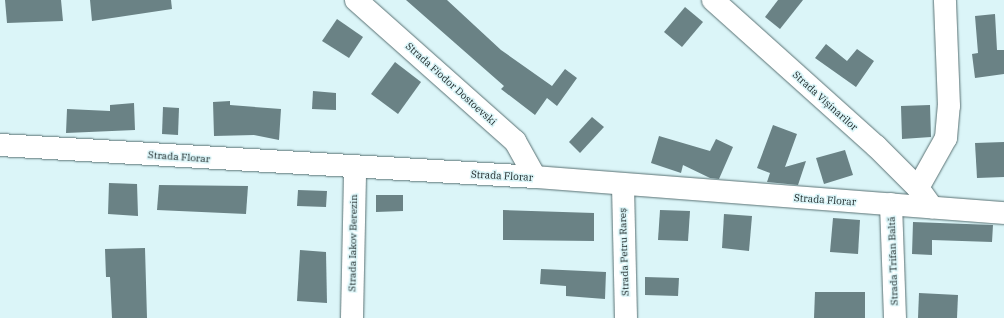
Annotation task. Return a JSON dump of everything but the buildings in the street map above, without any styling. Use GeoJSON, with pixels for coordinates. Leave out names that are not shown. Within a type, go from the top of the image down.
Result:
{"type":"FeatureCollection","features":[{"type":"Feature","properties":{"kind":"street","name":"Strada Fiodor Dostoevski"},"geometry":{"type":"LineString","coordinates":[[356,0],[515,141],[535,177]]}},
{"type":"Feature","properties":{"kind":"street","name":"Strada Vișinarilor"},"geometry":{"type":"LineString","coordinates":[[713,0],[918,188],[932,208]]}},
{"type":"Feature","properties":{"kind":"street"},"geometry":{"type":"LineString","coordinates":[[918,188],[946,138],[949,106],[945,0]]}},
{"type":"Feature","properties":{"kind":"street","name":"Strada Florar"},"geometry":{"type":"LineString","coordinates":[[0,145],[355,169],[535,177],[623,186],[1004,213]]}},
{"type":"Feature","properties":{"kind":"street","name":"Strada Iakov Berezin"},"geometry":{"type":"LineString","coordinates":[[352,318],[355,169]]}},
{"type":"Feature","properties":{"kind":"street","name":"Strada Petru Rareș"},"geometry":{"type":"LineString","coordinates":[[623,186],[626,318]]}},
{"type":"Feature","properties":{"kind":"street","name":"Strada Trifan Baltă"},"geometry":{"type":"LineString","coordinates":[[891,204],[895,318]]}}]}
